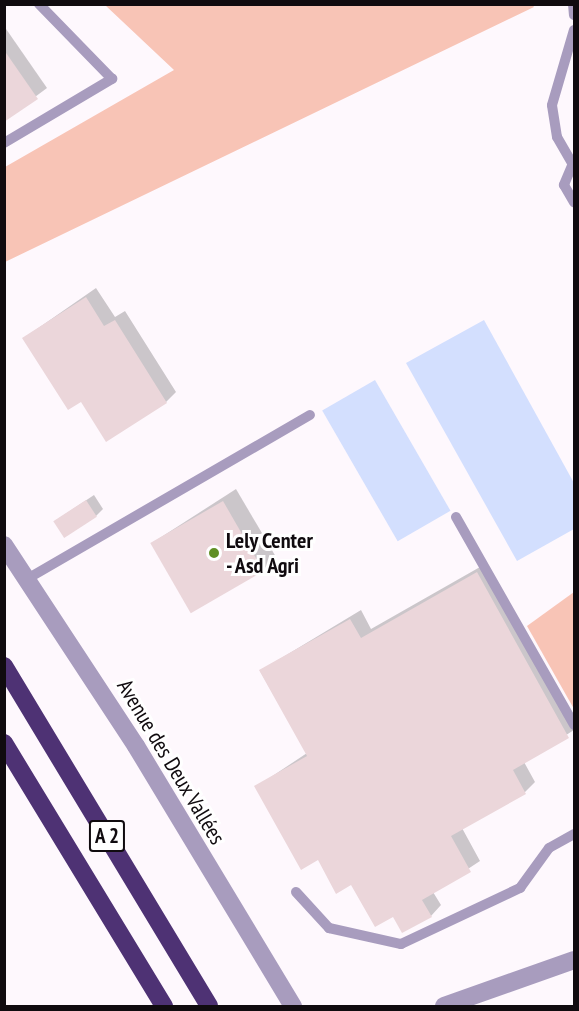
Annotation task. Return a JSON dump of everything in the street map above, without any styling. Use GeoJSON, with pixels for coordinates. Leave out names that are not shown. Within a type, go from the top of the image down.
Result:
{"type":"FeatureCollection","features":[{"type":"Feature","properties":{"kind":"highway","name":"A 2"},"geometry":{"type":"LineString","coordinates":[[4,666],[209,1006]]}},
{"type":"Feature","properties":{"kind":"highway","name":"A 2"},"geometry":{"type":"LineString","coordinates":[[4,743],[164,1006]]}},
{"type":"Feature","properties":{"kind":"street","name":"Avenue des Deux Vallées"},"geometry":{"type":"LineString","coordinates":[[4,545],[293,1006]]}},
{"type":"Feature","properties":{"kind":"street"},"geometry":{"type":"LineString","coordinates":[[453,1005],[574,960]]}},
{"type":"Feature","properties":{"kind":"lane"},"geometry":{"type":"LineString","coordinates":[[4,143],[112,79],[39,4]]}},
{"type":"Feature","properties":{"kind":"lane"},"geometry":{"type":"LineString","coordinates":[[573,4],[574,15]]}},
{"type":"Feature","properties":{"kind":"lane"},"geometry":{"type":"LineString","coordinates":[[574,30],[552,105],[558,137],[573,162],[564,185],[574,202]]}},
{"type":"Feature","properties":{"kind":"lane"},"geometry":{"type":"LineString","coordinates":[[27,579],[309,415]]}},
{"type":"Feature","properties":{"kind":"lane"},"geometry":{"type":"LineString","coordinates":[[456,517],[574,724]]}},
{"type":"Feature","properties":{"kind":"lane"},"geometry":{"type":"LineString","coordinates":[[296,892],[329,928],[401,944],[520,888],[549,848],[574,834]]}},
{"type":"Feature","properties":{"kind":"shaded area"},"geometry":{"type":"Polygon","coordinates":[[[532,4],[534,7],[5,262],[5,167],[174,70],[105,5],[532,4]]]}},
{"type":"Feature","properties":{"kind":"shaded area"},"geometry":{"type":"Polygon","coordinates":[[[574,592],[574,709],[527,626],[574,592]]]}},
{"type":"Feature","properties":{"kind":"water"},"geometry":{"type":"Polygon","coordinates":[[[484,320],[574,483],[574,529],[517,561],[406,363],[484,320]]]}},
{"type":"Feature","properties":{"kind":"water"},"geometry":{"type":"Polygon","coordinates":[[[375,380],[451,511],[398,541],[322,410],[375,380]]]}},
{"type":"Feature","properties":{"kind":"building"},"geometry":{"type":"Polygon","coordinates":[[[4,50],[38,99],[4,122],[4,50]]]}},
{"type":"Feature","properties":{"kind":"building"},"geometry":{"type":"Polygon","coordinates":[[[86,297],[104,326],[115,320],[167,403],[106,442],[81,402],[68,410],[22,338],[86,297]]]}},
{"type":"Feature","properties":{"kind":"building"},"geometry":{"type":"Polygon","coordinates":[[[86,500],[97,517],[64,538],[53,521],[86,500]]]}},
{"type":"Feature","properties":{"kind":"building"},"geometry":{"type":"Polygon","coordinates":[[[223,501],[264,571],[191,613],[150,543],[223,501]]]}},
{"type":"Feature","properties":{"kind":"building"},"geometry":{"type":"Polygon","coordinates":[[[477,572],[569,738],[513,770],[526,794],[451,836],[471,872],[422,900],[432,917],[402,933],[393,917],[375,927],[351,885],[336,894],[318,860],[301,870],[254,786],[307,756],[259,670],[350,619],[361,638],[477,572]]]}},
{"type":"Feature","properties":{"kind":"place","name":"Lely Center - Asd Agri"},"geometry":{"type":"Point","coordinates":[214,553]}}]}
